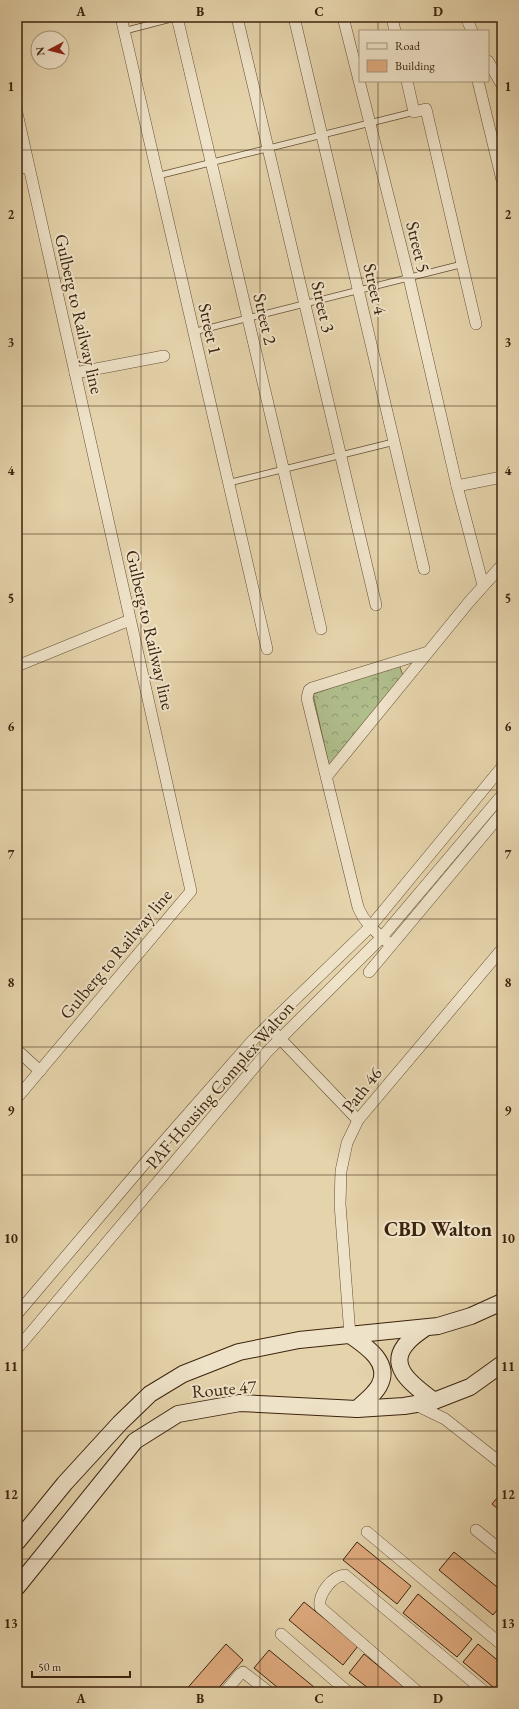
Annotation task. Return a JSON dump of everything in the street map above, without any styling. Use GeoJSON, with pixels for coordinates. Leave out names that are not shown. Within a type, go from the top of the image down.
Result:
{"type":"FeatureCollection","features":[{"type":"Feature","properties":{"kind":"street","name":"Street 1"},"geometry":{"type":"LineString","coordinates":[[121,17],[267,649]]}},
{"type":"Feature","properties":{"kind":"street","name":"Street 2"},"geometry":{"type":"LineString","coordinates":[[177,17],[321,629]]}},
{"type":"Feature","properties":{"kind":"street","name":"Street 3"},"geometry":{"type":"LineString","coordinates":[[237,17],[376,605]]}},
{"type":"Feature","properties":{"kind":"street","name":"Street 4"},"geometry":{"type":"LineString","coordinates":[[294,17],[424,570]]}},
{"type":"Feature","properties":{"kind":"street","name":"Street 5"},"geometry":{"type":"LineString","coordinates":[[343,17],[368,123],[409,278],[457,486],[483,585]]}},
{"type":"Feature","properties":{"kind":"street"},"geometry":{"type":"LineString","coordinates":[[392,17],[395,30]]}},
{"type":"Feature","properties":{"kind":"street"},"geometry":{"type":"LineString","coordinates":[[466,17],[472,30]]}},
{"type":"Feature","properties":{"kind":"street"},"geometry":{"type":"LineString","coordinates":[[489,63],[502,85]]}},
{"type":"Feature","properties":{"kind":"street"},"geometry":{"type":"LineString","coordinates":[[407,82],[414,112],[426,109],[476,324]]}},
{"type":"Feature","properties":{"kind":"street"},"geometry":{"type":"LineString","coordinates":[[478,82],[502,180]]}},
{"type":"Feature","properties":{"kind":"street","name":"Gulberg to Railway line"},"geometry":{"type":"LineString","coordinates":[[17,113],[191,891],[17,1098]]}},
{"type":"Feature","properties":{"kind":"street"},"geometry":{"type":"LineString","coordinates":[[17,166],[29,169]]}},
{"type":"Feature","properties":{"kind":"street"},"geometry":{"type":"LineString","coordinates":[[75,373],[164,356]]}},
{"type":"Feature","properties":{"kind":"street"},"geometry":{"type":"LineString","coordinates":[[457,486],[502,477]]}},
{"type":"Feature","properties":{"kind":"street"},"geometry":{"type":"LineString","coordinates":[[327,776],[483,585],[502,565]]}},
{"type":"Feature","properties":{"kind":"street"},"geometry":{"type":"LineString","coordinates":[[17,666],[130,620]]}},
{"type":"Feature","properties":{"kind":"street"},"geometry":{"type":"LineString","coordinates":[[391,945],[361,916],[307,698],[309,690],[428,652]]}},
{"type":"Feature","properties":{"kind":"street","name":"PAF Housing Complex Walton"},"geometry":{"type":"LineString","coordinates":[[17,1314],[151,1156],[268,1026],[371,926],[502,767]]}},
{"type":"Feature","properties":{"kind":"street","name":"PAF Housing Complex Walton"},"geometry":{"type":"LineString","coordinates":[[17,1349],[279,1040],[382,937],[502,795]]}},
{"type":"Feature","properties":{"kind":"street"},"geometry":{"type":"LineString","coordinates":[[369,972],[502,813]]}},
{"type":"Feature","properties":{"kind":"street","name":"Path 46"},"geometry":{"type":"LineString","coordinates":[[350,1335],[340,1204],[341,1171],[347,1143],[358,1120],[502,950]]}},
{"type":"Feature","properties":{"kind":"street"},"geometry":{"type":"LineString","coordinates":[[268,1026],[279,1040],[358,1120]]}},
{"type":"Feature","properties":{"kind":"street"},"geometry":{"type":"LineString","coordinates":[[17,1050],[40,1071]]}},
{"type":"Feature","properties":{"kind":"street","name":"Route 47"},"geometry":{"type":"LineString","coordinates":[[17,1542],[70,1477],[120,1423],[150,1394],[183,1374],[238,1352],[299,1340],[438,1326],[471,1316],[502,1302]]}},
{"type":"Feature","properties":{"kind":"street"},"geometry":{"type":"LineString","coordinates":[[425,1328],[408,1342],[402,1350],[399,1364],[404,1374],[412,1384],[434,1401]]}},
{"type":"Feature","properties":{"kind":"street"},"geometry":{"type":"LineString","coordinates":[[350,1335],[369,1348],[378,1358],[383,1371],[380,1386],[357,1409]]}},
{"type":"Feature","properties":{"kind":"street","name":"Route 47"},"geometry":{"type":"LineString","coordinates":[[17,1587],[135,1441],[178,1414],[240,1403],[357,1409],[434,1401],[470,1387],[502,1364]]}},
{"type":"Feature","properties":{"kind":"street"},"geometry":{"type":"LineString","coordinates":[[414,1404],[445,1419],[502,1464]]}},
{"type":"Feature","properties":{"kind":"street"},"geometry":{"type":"LineString","coordinates":[[476,1530],[502,1551]]}},
{"type":"Feature","properties":{"kind":"street"},"geometry":{"type":"LineString","coordinates":[[366,1532],[502,1645]]}},
{"type":"Feature","properties":{"kind":"street"},"geometry":{"type":"LineString","coordinates":[[418,1692],[320,1607],[319,1601],[327,1586],[340,1575],[345,1575],[485,1692]]}},
{"type":"Feature","properties":{"kind":"street"},"geometry":{"type":"LineString","coordinates":[[281,1634],[348,1692]]}},
{"type":"Feature","properties":{"kind":"street"},"geometry":{"type":"LineString","coordinates":[[225,1692],[243,1672],[269,1692]]}},
{"type":"Feature","properties":{"kind":"lane"},"geometry":{"type":"LineString","coordinates":[[124,31],[177,17]]}},
{"type":"Feature","properties":{"kind":"lane"},"geometry":{"type":"LineString","coordinates":[[157,176],[414,112]]}},
{"type":"Feature","properties":{"kind":"lane"},"geometry":{"type":"LineString","coordinates":[[194,332],[463,264]]}},
{"type":"Feature","properties":{"kind":"lane"},"geometry":{"type":"LineString","coordinates":[[228,483],[394,442]]}},
{"type":"Feature","properties":{"kind":"green space"},"geometry":{"type":"Polygon","coordinates":[[[399,664],[403,676],[329,766],[313,694],[399,664]]]}},
{"type":"Feature","properties":{"kind":"building"},"geometry":{"type":"Polygon","coordinates":[[[502,1492],[502,1512],[492,1504],[502,1492]]]}},
{"type":"Feature","properties":{"kind":"building"},"geometry":{"type":"Polygon","coordinates":[[[357,1542],[411,1586],[397,1604],[343,1560],[357,1542]]]}},
{"type":"Feature","properties":{"kind":"building"},"geometry":{"type":"Polygon","coordinates":[[[454,1552],[502,1591],[502,1604],[493,1615],[439,1570],[454,1552]]]}},
{"type":"Feature","properties":{"kind":"building"},"geometry":{"type":"Polygon","coordinates":[[[418,1594],[472,1639],[457,1657],[403,1613],[418,1594]]]}},
{"type":"Feature","properties":{"kind":"building"},"geometry":{"type":"Polygon","coordinates":[[[304,1602],[358,1646],[343,1665],[289,1620],[304,1602]]]}},
{"type":"Feature","properties":{"kind":"building"},"geometry":{"type":"Polygon","coordinates":[[[226,1644],[243,1660],[215,1692],[184,1692],[226,1644]]]}},
{"type":"Feature","properties":{"kind":"building"},"geometry":{"type":"Polygon","coordinates":[[[478,1644],[502,1664],[502,1692],[499,1692],[463,1662],[478,1644]]]}},
{"type":"Feature","properties":{"kind":"building"},"geometry":{"type":"Polygon","coordinates":[[[269,1650],[320,1692],[283,1692],[254,1668],[269,1650]]]}},
{"type":"Feature","properties":{"kind":"building"},"geometry":{"type":"Polygon","coordinates":[[[364,1654],[410,1692],[373,1692],[349,1673],[364,1654]]]}},
{"type":"Feature","properties":{"kind":"district","name":"CBD Walton"},"geometry":{"type":"Point","coordinates":[438,1229]}}]}
